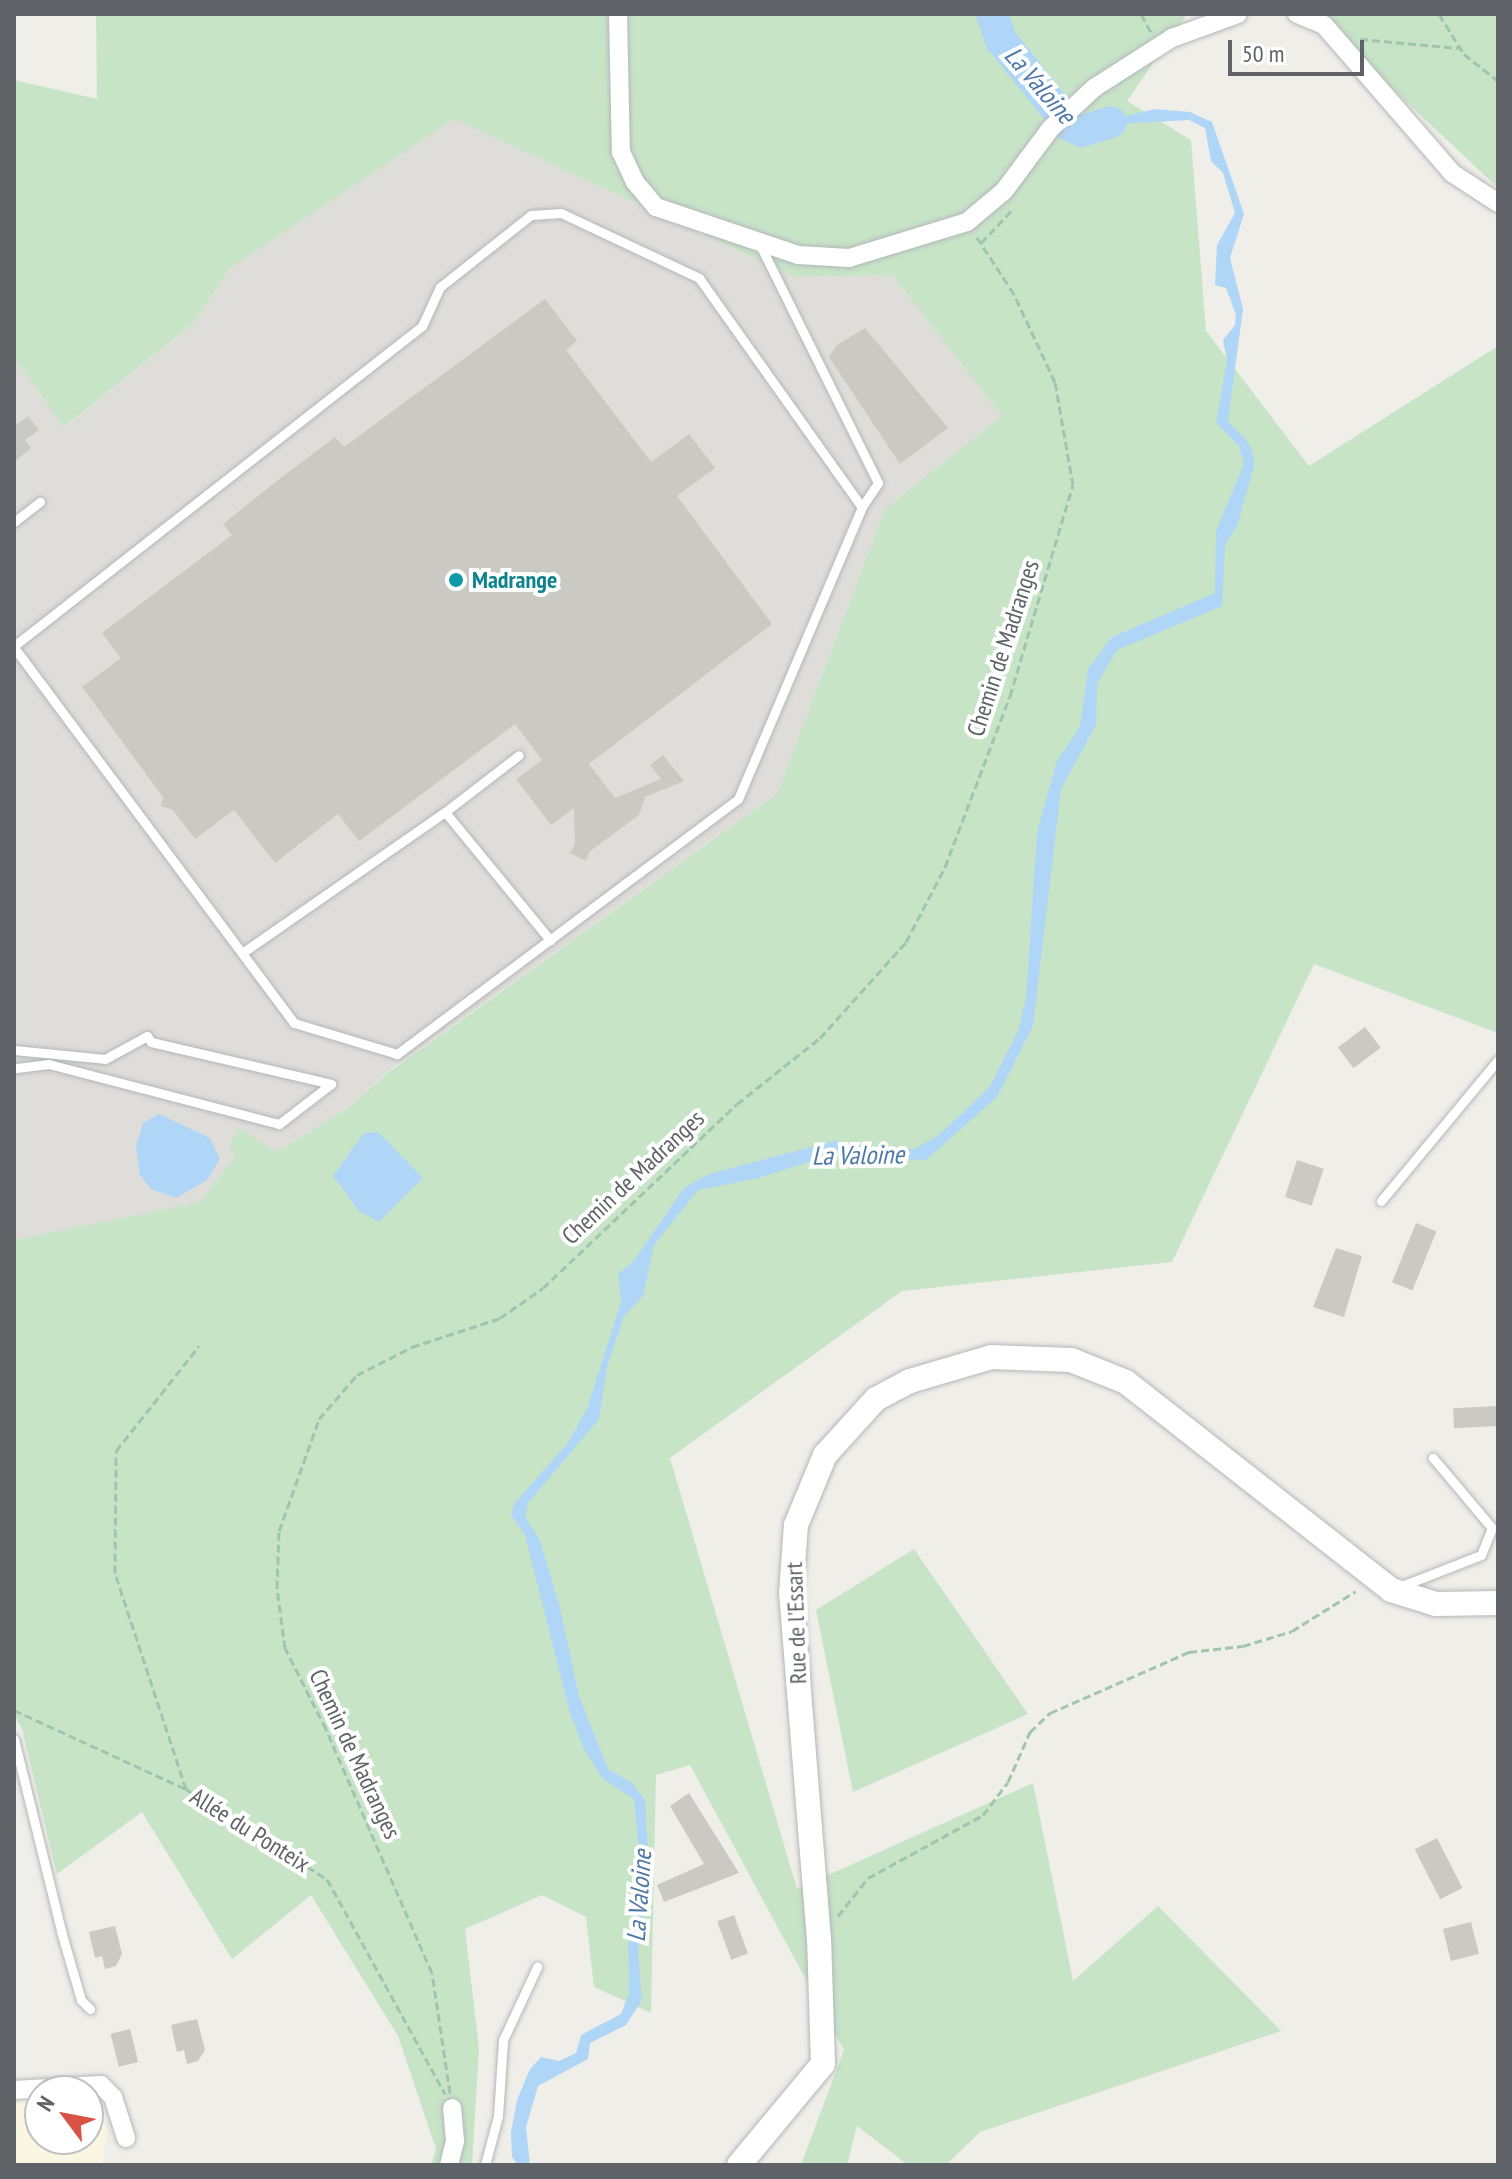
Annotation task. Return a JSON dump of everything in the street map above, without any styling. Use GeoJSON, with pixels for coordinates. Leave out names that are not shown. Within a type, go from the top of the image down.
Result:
{"type":"FeatureCollection","features":[{"type":"Feature","properties":{"kind":"street"},"geometry":{"type":"LineString","coordinates":[[618,14],[621,152],[635,182],[656,207],[798,255],[849,258],[967,222],[1004,191],[1051,128],[1094,88],[1172,38],[1238,14]]}},
{"type":"Feature","properties":{"kind":"street"},"geometry":{"type":"LineString","coordinates":[[1297,14],[1324,25],[1452,173],[1498,203]]}},
{"type":"Feature","properties":{"kind":"street","name":"Rue de l'Essart"},"geometry":{"type":"LineString","coordinates":[[739,2165],[823,2064],[819,1940],[791,1594],[796,1525],[825,1455],[876,1399],[910,1381],[991,1357],[1071,1360],[1126,1382],[1383,1584],[1436,1604],[1498,1603]]}},
{"type":"Feature","properties":{"kind":"street"},"geometry":{"type":"LineString","coordinates":[[14,2090],[101,2085],[113,2097],[126,2138]]}},
{"type":"Feature","properties":{"kind":"street"},"geometry":{"type":"LineString","coordinates":[[449,2165],[455,2141],[452,2108]]}},
{"type":"Feature","properties":{"kind":"lane"},"geometry":{"type":"LineString","coordinates":[[759,242],[878,483],[862,507],[738,799],[397,1054],[294,1023],[14,647],[422,326],[440,287],[531,215],[561,213],[699,278],[862,507]]}},
{"type":"Feature","properties":{"kind":"lane"},"geometry":{"type":"LineString","coordinates":[[14,522],[40,502]]}},
{"type":"Feature","properties":{"kind":"lane"},"geometry":{"type":"LineString","coordinates":[[14,629],[24,639]]}},
{"type":"Feature","properties":{"kind":"lane"},"geometry":{"type":"LineString","coordinates":[[242,953],[445,812],[519,755]]}},
{"type":"Feature","properties":{"kind":"lane"},"geometry":{"type":"LineString","coordinates":[[445,812],[550,940]]}},
{"type":"Feature","properties":{"kind":"lane"},"geometry":{"type":"LineString","coordinates":[[14,1050],[105,1059],[147,1036],[151,1042],[331,1084],[279,1124],[49,1064],[14,1068]]}},
{"type":"Feature","properties":{"kind":"lane"},"geometry":{"type":"LineString","coordinates":[[1381,1201],[1498,1060]]}},
{"type":"Feature","properties":{"kind":"lane"},"geometry":{"type":"LineString","coordinates":[[1383,1584],[1481,1555],[1492,1528],[1433,1458]]}},
{"type":"Feature","properties":{"kind":"lane"},"geometry":{"type":"LineString","coordinates":[[14,1739],[73,1972],[81,2000],[90,2009]]}},
{"type":"Feature","properties":{"kind":"lane"},"geometry":{"type":"LineString","coordinates":[[485,2165],[498,2116],[503,2040],[537,1967]]}},
{"type":"Feature","properties":{"kind":"path"},"geometry":{"type":"LineString","coordinates":[[1439,14],[1459,48],[1498,81]]}},
{"type":"Feature","properties":{"kind":"path"},"geometry":{"type":"LineString","coordinates":[[1336,37],[1459,48]]}},
{"type":"Feature","properties":{"kind":"path","name":"Chemin de Madranges"},"geometry":{"type":"LineString","coordinates":[[452,2108],[432,1973],[326,1729],[285,1648],[277,1588],[279,1531],[319,1419],[357,1375],[412,1347],[500,1318],[543,1288],[737,1104],[820,1038],[906,942],[945,867],[1010,696],[1073,485],[1055,382],[1014,294],[967,222]]}},
{"type":"Feature","properties":{"kind":"path"},"geometry":{"type":"LineString","coordinates":[[186,1789],[115,1573],[116,1451],[199,1346]]}},
{"type":"Feature","properties":{"kind":"path"},"geometry":{"type":"LineString","coordinates":[[819,1940],[868,1878],[983,1815],[1008,1782],[1030,1732],[1050,1713],[1189,1652],[1243,1646],[1292,1631],[1383,1584]]}},
{"type":"Feature","properties":{"kind":"path","name":"Allée du Ponteix"},"geometry":{"type":"LineString","coordinates":[[14,1710],[186,1789],[327,1879],[452,2108]]}},
{"type":"Feature","properties":{"kind":"shaded area"},"geometry":{"type":"Polygon","coordinates":[[[454,119],[796,277],[892,275],[1002,416],[885,509],[777,794],[385,1074],[348,1108],[277,1152],[235,1157],[200,1203],[14,1240],[14,357],[65,427],[195,322],[229,269],[454,119]]]}},
{"type":"Feature","properties":{"kind":"shaded area"},"geometry":{"type":"Polygon","coordinates":[[[24,2095],[24,2155],[104,2155],[102,2165],[14,2165],[14,2096],[24,2095]]]}},
{"type":"Feature","properties":{"kind":"shaded area"},"geometry":{"type":"Polygon","coordinates":[[[104,2122],[107,2133],[104,2152],[104,2122]]]}},
{"type":"Feature","properties":{"kind":"green space"},"geometry":{"type":"Polygon","coordinates":[[[96,14],[1187,14],[1127,101],[1191,140],[1206,331],[1309,466],[1498,346],[1498,1033],[1314,964],[1172,1262],[902,1291],[670,1458],[797,1889],[1033,1783],[1073,1981],[1158,1906],[1281,2031],[980,2132],[946,2165],[908,2165],[857,2126],[847,2165],[801,2165],[844,2050],[690,1765],[656,1775],[651,2013],[594,1987],[586,1917],[542,1895],[465,1929],[479,2049],[472,2165],[431,2165],[436,2149],[398,2036],[311,1895],[232,1959],[142,1812],[57,1874],[22,1729],[14,1715],[14,1240],[200,1202],[235,1157],[229,1147],[239,1128],[277,1152],[348,1108],[385,1075],[777,794],[885,509],[1002,416],[892,275],[796,277],[454,119],[229,269],[195,322],[64,427],[14,357],[14,80],[97,99],[96,14]]]}},
{"type":"Feature","properties":{"kind":"green space"},"geometry":{"type":"Polygon","coordinates":[[[1313,14],[1498,14],[1498,188],[1313,14]]]}},
{"type":"Feature","properties":{"kind":"green space"},"geometry":{"type":"Polygon","coordinates":[[[914,1549],[1028,1714],[853,1792],[816,1610],[914,1549]]]}},
{"type":"Feature","properties":{"kind":"water"},"geometry":{"type":"Polygon","coordinates":[[[1155,109],[1190,112],[1212,122],[1244,214],[1230,258],[1243,309],[1228,421],[1249,443],[1255,463],[1237,526],[1225,545],[1222,606],[1117,650],[1097,684],[1096,725],[1061,789],[1033,1026],[997,1097],[926,1160],[827,1156],[759,1178],[698,1190],[654,1245],[643,1296],[624,1316],[607,1367],[599,1419],[528,1503],[525,1516],[540,1541],[560,1608],[579,1696],[608,1769],[632,1783],[645,1800],[649,1870],[638,1952],[642,2000],[626,2025],[590,2043],[588,2059],[538,2086],[526,2127],[530,2165],[518,2165],[512,2157],[511,2132],[517,2100],[530,2069],[541,2057],[559,2061],[576,2053],[581,2035],[621,2014],[629,1993],[628,1945],[641,1872],[634,1799],[603,1779],[584,1749],[570,1713],[525,1535],[511,1515],[514,1504],[567,1444],[587,1409],[621,1302],[618,1274],[633,1262],[684,1188],[709,1174],[834,1141],[875,1149],[914,1149],[939,1135],[989,1088],[1018,1031],[1026,998],[1037,832],[1057,761],[1080,727],[1088,669],[1112,637],[1215,593],[1216,531],[1244,464],[1239,446],[1216,423],[1227,360],[1223,340],[1235,325],[1236,315],[1226,288],[1215,285],[1217,245],[1235,213],[1223,173],[1211,161],[1205,128],[1189,120],[1118,124],[1082,136],[1065,129],[1073,122],[1088,125],[1155,109]]]}},
{"type":"Feature","properties":{"kind":"water"},"geometry":{"type":"Polygon","coordinates":[[[159,1114],[210,1138],[220,1159],[207,1180],[176,1198],[151,1189],[140,1175],[136,1147],[143,1123],[159,1114]]]}},
{"type":"Feature","properties":{"kind":"water"},"geometry":{"type":"Polygon","coordinates":[[[378,1132],[423,1178],[379,1222],[359,1211],[333,1176],[364,1133],[378,1132]]]}},
{"type":"Feature","properties":{"kind":"building","name":"Madrange"},"geometry":{"type":"Polygon","coordinates":[[[545,299],[577,341],[566,350],[651,462],[689,434],[715,468],[677,496],[772,624],[589,764],[615,798],[661,779],[650,765],[663,755],[684,781],[645,797],[639,815],[589,852],[586,861],[570,853],[575,844],[574,808],[551,825],[516,779],[542,760],[515,724],[359,841],[338,814],[275,863],[234,810],[195,839],[173,810],[161,806],[163,797],[82,687],[121,658],[102,633],[232,535],[223,524],[335,437],[344,447],[545,299]]]}},
{"type":"Feature","properties":{"kind":"building"},"geometry":{"type":"Polygon","coordinates":[[[865,328],[948,428],[900,464],[829,357],[837,345],[865,328]]]}},
{"type":"Feature","properties":{"kind":"building"},"geometry":{"type":"Polygon","coordinates":[[[28,416],[39,430],[25,440],[31,448],[14,462],[14,426],[28,416]]]}},
{"type":"Feature","properties":{"kind":"building"},"geometry":{"type":"Polygon","coordinates":[[[1365,1027],[1381,1048],[1353,1068],[1338,1047],[1365,1027]]]}},
{"type":"Feature","properties":{"kind":"building"},"geometry":{"type":"Polygon","coordinates":[[[1297,1160],[1324,1169],[1312,1206],[1285,1197],[1297,1160]]]}},
{"type":"Feature","properties":{"kind":"building"},"geometry":{"type":"Polygon","coordinates":[[[1416,1223],[1436,1231],[1412,1291],[1392,1282],[1416,1223]]]}},
{"type":"Feature","properties":{"kind":"building"},"geometry":{"type":"Polygon","coordinates":[[[1336,1248],[1362,1256],[1344,1317],[1313,1307],[1336,1248]]]}},
{"type":"Feature","properties":{"kind":"building"},"geometry":{"type":"Polygon","coordinates":[[[1497,1406],[1498,1426],[1454,1428],[1453,1408],[1497,1406]]]}},
{"type":"Feature","properties":{"kind":"building"},"geometry":{"type":"Polygon","coordinates":[[[689,1793],[739,1873],[664,1902],[657,1885],[704,1864],[670,1806],[689,1793]]]}},
{"type":"Feature","properties":{"kind":"building"},"geometry":{"type":"Polygon","coordinates":[[[1437,1838],[1462,1888],[1440,1899],[1415,1849],[1437,1838]]]}},
{"type":"Feature","properties":{"kind":"building"},"geometry":{"type":"Polygon","coordinates":[[[734,1915],[748,1954],[731,1960],[717,1921],[734,1915]]]}},
{"type":"Feature","properties":{"kind":"building"},"geometry":{"type":"Polygon","coordinates":[[[1471,1922],[1479,1954],[1451,1961],[1443,1929],[1471,1922]]]}},
{"type":"Feature","properties":{"kind":"building"},"geometry":{"type":"Polygon","coordinates":[[[115,1926],[122,1954],[116,1966],[105,1969],[102,1956],[95,1958],[89,1932],[115,1926]]]}},
{"type":"Feature","properties":{"kind":"building"},"geometry":{"type":"Polygon","coordinates":[[[197,2019],[205,2050],[198,2061],[187,2064],[184,2050],[177,2052],[171,2025],[197,2019]]]}},
{"type":"Feature","properties":{"kind":"building"},"geometry":{"type":"Polygon","coordinates":[[[130,2029],[138,2062],[119,2067],[111,2034],[130,2029]]]}},
{"type":"Feature","properties":{"kind":"waterway","name":"La Valoine"},"geometry":{"type":"LineString","coordinates":[[992,14],[1001,40],[1069,125],[1082,131],[1111,122]]}},
{"type":"Feature","properties":{"kind":"place","name":"Madrange"},"geometry":{"type":"Point","coordinates":[456,580]}}]}
